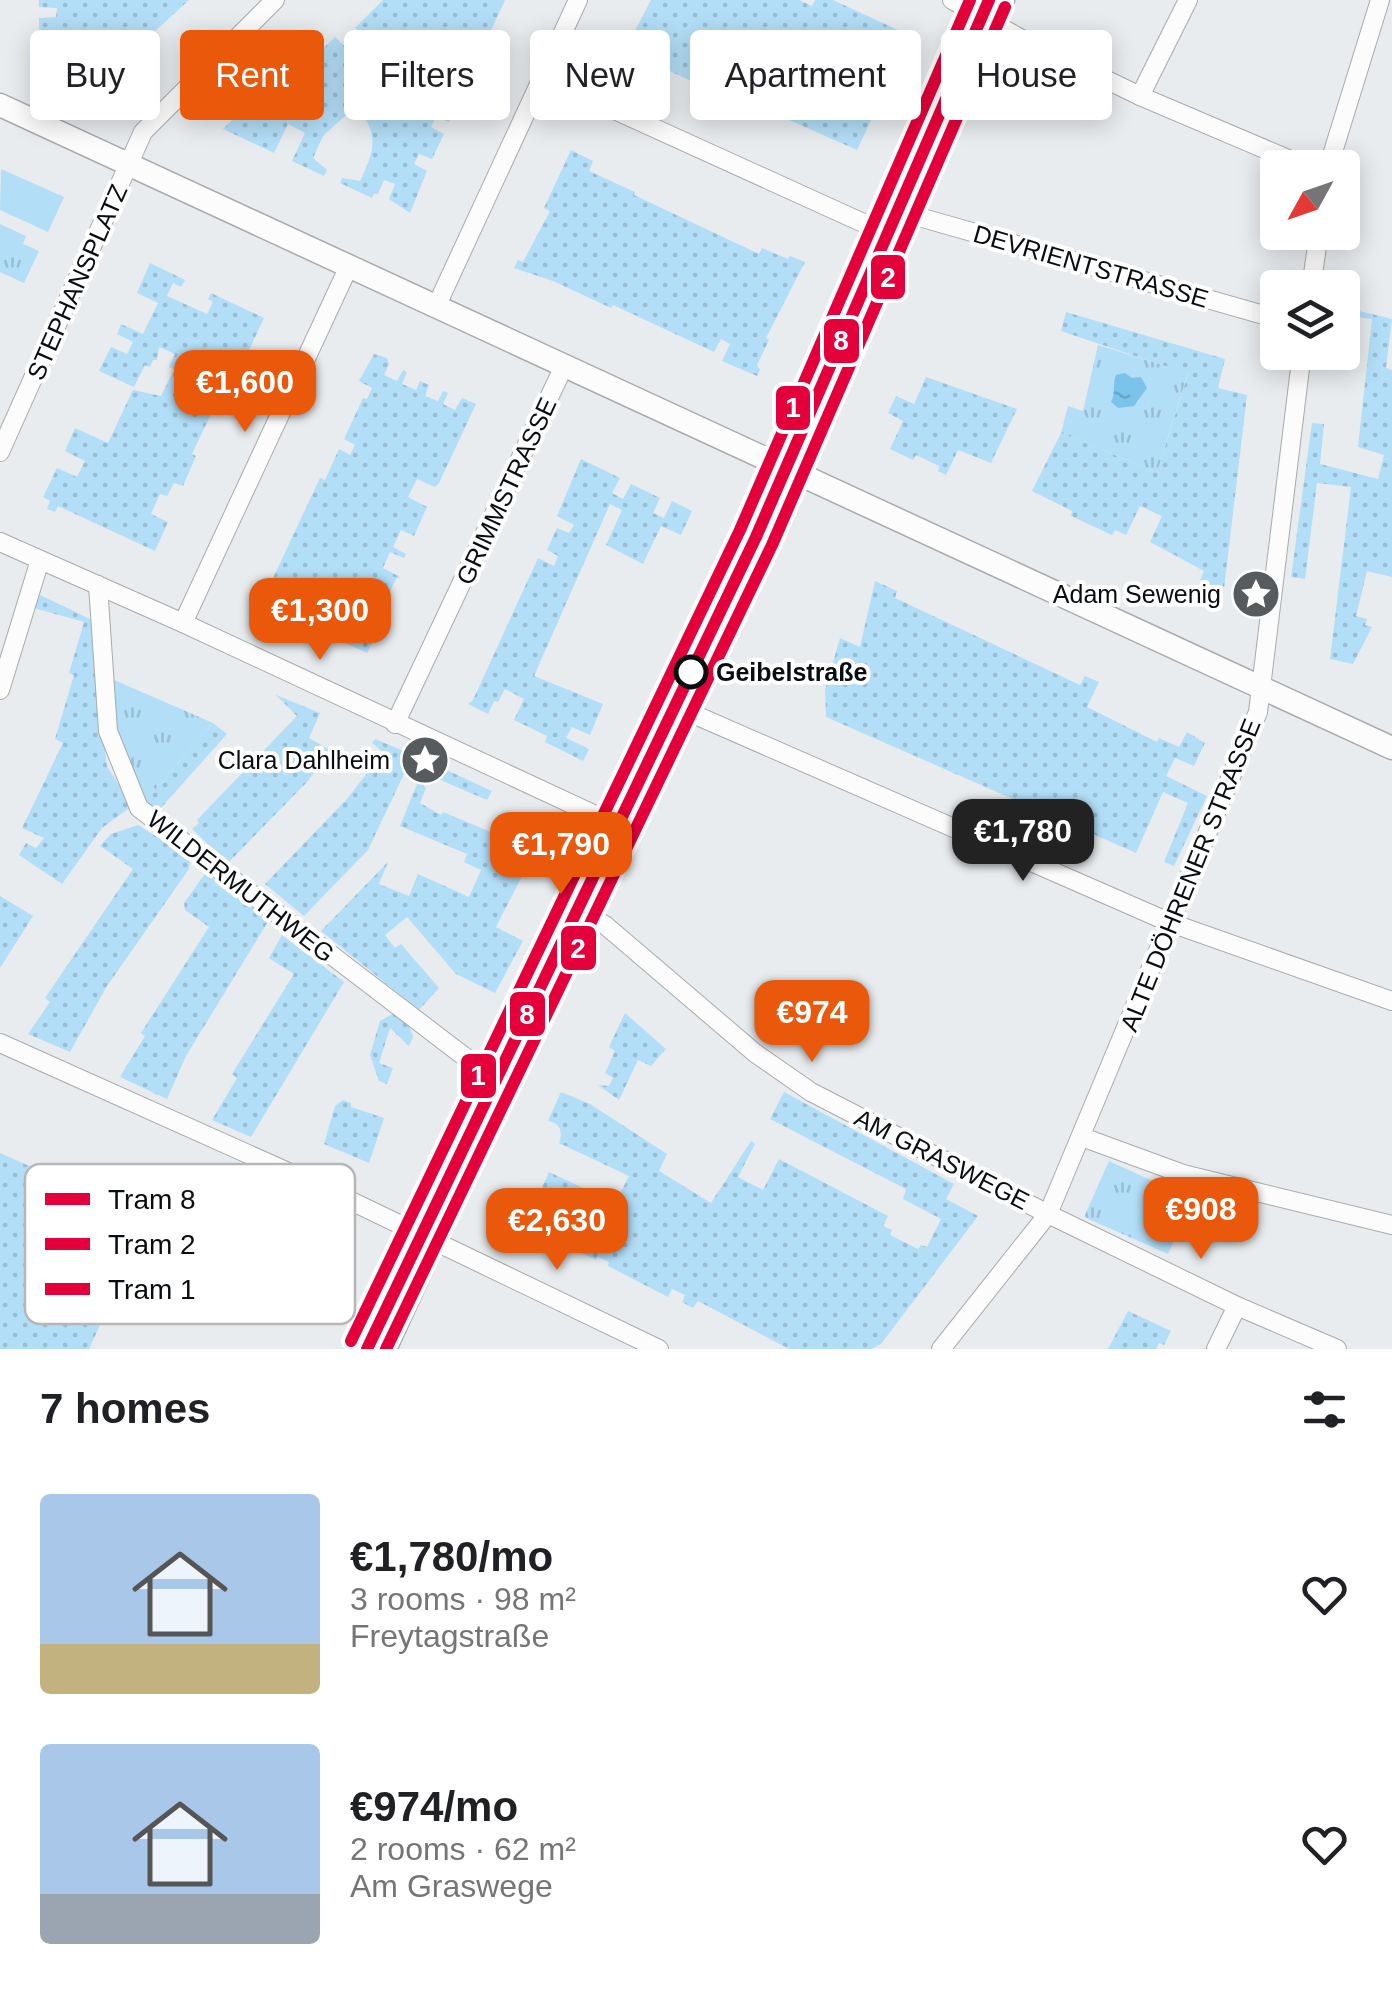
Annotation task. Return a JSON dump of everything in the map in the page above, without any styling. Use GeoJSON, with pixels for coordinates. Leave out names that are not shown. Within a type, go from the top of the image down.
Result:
{"type":"FeatureCollection","features":[{"type":"Feature","properties":{"kind":"street","name":"STEPHANSPLATZ"},"geometry":{"type":"LineString","coordinates":[[0,452],[143,132],[275,0]]}},
{"type":"Feature","properties":{"kind":"street"},"geometry":{"type":"LineString","coordinates":[[564,30],[578,0]]}},
{"type":"Feature","properties":{"kind":"street"},"geometry":{"type":"LineString","coordinates":[[952,0],[998,11],[1140,96],[1267,150]]}},
{"type":"Feature","properties":{"kind":"street"},"geometry":{"type":"LineString","coordinates":[[1140,96],[1188,0]]}},
{"type":"Feature","properties":{"kind":"street"},"geometry":{"type":"LineString","coordinates":[[1334,150],[1380,0]]}},
{"type":"Feature","properties":{"kind":"street"},"geometry":{"type":"LineString","coordinates":[[384,1349],[998,11]]}},
{"type":"Feature","properties":{"kind":"street"},"geometry":{"type":"LineString","coordinates":[[436,306],[530,103]]}},
{"type":"Feature","properties":{"kind":"street"},"geometry":{"type":"LineString","coordinates":[[0,105],[1392,748]]}},
{"type":"Feature","properties":{"kind":"street"},"geometry":{"type":"LineString","coordinates":[[636,120],[894,238]]}},
{"type":"Feature","properties":{"kind":"street","name":"DEVRIENTSTRASSE"},"geometry":{"type":"LineString","coordinates":[[905,214],[1260,314]]}},
{"type":"Feature","properties":{"kind":"street"},"geometry":{"type":"LineString","coordinates":[[183,623],[349,266]]}},
{"type":"Feature","properties":{"kind":"street","name":"GRIMMSTRASSE"},"geometry":{"type":"LineString","coordinates":[[396,724],[564,366]]}},
{"type":"Feature","properties":{"kind":"street","name":"ALTE DÖHRENER STRASSE"},"geometry":{"type":"LineString","coordinates":[[942,1349],[1048,1214],[1258,712],[1300,370]]}},
{"type":"Feature","properties":{"kind":"street"},"geometry":{"type":"LineString","coordinates":[[0,542],[621,827]]}},
{"type":"Feature","properties":{"kind":"street"},"geometry":{"type":"LineString","coordinates":[[0,690],[40,560]]}},
{"type":"Feature","properties":{"kind":"street","name":"WILDERMUTHWEG"},"geometry":{"type":"LineString","coordinates":[[98,585],[108,731],[139,808],[478,1068]]}},
{"type":"Feature","properties":{"kind":"street"},"geometry":{"type":"LineString","coordinates":[[677,707],[1171,923],[1392,1001]]}},
{"type":"Feature","properties":{"kind":"street","name":"AM GRASWEGE"},"geometry":{"type":"LineString","coordinates":[[582,912],[605,925],[781,1073],[1048,1214],[1337,1349]]}},
{"type":"Feature","properties":{"kind":"street"},"geometry":{"type":"LineString","coordinates":[[0,1043],[265,1164]]}},
{"type":"Feature","properties":{"kind":"street"},"geometry":{"type":"LineString","coordinates":[[1082,1137],[1183,1174],[1392,1225]]}},
{"type":"Feature","properties":{"kind":"street"},"geometry":{"type":"LineString","coordinates":[[355,1205],[659,1349]]}},
{"type":"Feature","properties":{"kind":"street"},"geometry":{"type":"LineString","coordinates":[[1216,1349],[1238,1306]]}},
{"type":"Feature","properties":{"kind":"green space"},"geometry":{"type":"Polygon","coordinates":[[[39,0],[189,0],[156,30],[39,30],[39,18],[56,17],[57,8],[39,7],[39,0]]]}},
{"type":"Feature","properties":{"kind":"green space"},"geometry":{"type":"Polygon","coordinates":[[[383,0],[505,0],[491,30],[355,28],[383,0]]]}},
{"type":"Feature","properties":{"kind":"green space"},"geometry":{"type":"Polygon","coordinates":[[[651,0],[799,0],[812,6],[815,0],[833,0],[898,30],[690,30],[689,80],[670,71],[670,30],[635,30],[651,0]]]}},
{"type":"Feature","properties":{"kind":"green space"},"geometry":{"type":"Polygon","coordinates":[[[335,37],[344,46],[344,117],[323,136],[313,158],[327,170],[324,176],[292,161],[305,133],[288,124],[274,153],[223,129],[232,120],[324,120],[324,48],[335,37]]]}},
{"type":"Feature","properties":{"kind":"green space"},"geometry":{"type":"Polygon","coordinates":[[[366,120],[434,120],[431,127],[444,134],[432,159],[419,154],[414,164],[427,171],[410,213],[389,199],[395,184],[384,180],[372,198],[340,183],[342,178],[360,181],[372,151],[366,120]]]}},
{"type":"Feature","properties":{"kind":"green space"},"geometry":{"type":"Polygon","coordinates":[[[789,120],[871,120],[857,150],[789,120]]]}},
{"type":"Feature","properties":{"kind":"green space"},"geometry":{"type":"Polygon","coordinates":[[[571,150],[593,161],[589,171],[635,192],[634,195],[759,254],[762,248],[805,262],[766,338],[769,340],[757,365],[757,376],[722,361],[730,344],[721,339],[714,352],[613,305],[611,308],[514,268],[518,260],[523,262],[550,211],[544,208],[571,150]]]}},
{"type":"Feature","properties":{"kind":"green space"},"geometry":{"type":"Polygon","coordinates":[[[1,169],[64,197],[48,232],[0,210],[1,169]]]}},
{"type":"Feature","properties":{"kind":"green space"},"geometry":{"type":"Polygon","coordinates":[[[0,224],[26,236],[23,244],[39,251],[24,283],[0,272],[0,224]]]}},
{"type":"Feature","properties":{"kind":"green space"},"geometry":{"type":"Polygon","coordinates":[[[150,263],[185,280],[181,287],[173,283],[167,296],[207,314],[213,302],[208,299],[211,293],[264,318],[239,372],[232,370],[192,454],[196,456],[183,486],[174,483],[167,496],[160,494],[151,514],[168,522],[155,551],[58,506],[55,512],[47,509],[50,501],[43,497],[57,468],[77,477],[85,461],[65,451],[75,428],[108,443],[133,390],[161,396],[174,370],[169,367],[175,354],[159,347],[157,360],[150,367],[145,365],[134,387],[99,371],[111,347],[127,354],[133,342],[117,334],[121,324],[143,334],[158,303],[137,293],[150,263]]]}},
{"type":"Feature","properties":{"kind":"green space"},"geometry":{"type":"Polygon","coordinates":[[[1360,311],[1392,319],[1386,368],[1392,370],[1392,577],[1367,571],[1356,616],[1367,619],[1365,625],[1372,627],[1353,664],[1330,659],[1351,487],[1317,483],[1305,579],[1291,577],[1312,423],[1324,424],[1320,464],[1378,479],[1384,455],[1358,447],[1372,319],[1360,317],[1360,311]]]}},
{"type":"Feature","properties":{"kind":"green space"},"geometry":{"type":"Polygon","coordinates":[[[1066,312],[1225,359],[1218,388],[1247,395],[1223,597],[1213,594],[1210,601],[1195,592],[1204,571],[1150,542],[1162,516],[1140,506],[1126,535],[1115,530],[1112,535],[1071,516],[1072,511],[1032,491],[1061,433],[1157,472],[1188,374],[1061,331],[1066,312]]]}},
{"type":"Feature","properties":{"kind":"green space"},"geometry":{"type":"Polygon","coordinates":[[[1098,345],[1188,373],[1157,472],[1061,433],[1068,406],[1083,411],[1098,345]]]}},
{"type":"Feature","properties":{"kind":"green space"},"geometry":{"type":"Polygon","coordinates":[[[374,354],[387,358],[389,364],[384,375],[397,381],[403,370],[407,372],[402,384],[416,390],[420,381],[429,385],[425,396],[438,401],[443,391],[448,393],[443,404],[455,410],[462,398],[476,404],[439,483],[435,487],[417,479],[408,497],[427,507],[414,536],[401,530],[393,547],[406,554],[404,558],[390,552],[383,568],[400,577],[368,636],[374,639],[367,653],[257,602],[273,578],[320,478],[325,480],[339,449],[350,455],[355,445],[344,439],[363,398],[367,399],[372,388],[359,381],[374,354]]]}},
{"type":"Feature","properties":{"kind":"green space"},"geometry":{"type":"Polygon","coordinates":[[[926,377],[1017,409],[991,463],[958,450],[946,475],[938,471],[939,466],[916,455],[913,460],[890,449],[903,421],[888,413],[896,396],[914,404],[926,377]]]}},
{"type":"Feature","properties":{"kind":"green space"},"geometry":{"type":"Polygon","coordinates":[[[581,459],[620,478],[612,493],[623,499],[631,484],[660,498],[653,513],[664,518],[672,501],[692,511],[681,535],[661,526],[643,564],[606,545],[622,510],[610,504],[534,676],[603,704],[590,735],[572,727],[566,738],[589,749],[583,761],[545,742],[547,736],[514,720],[524,699],[505,689],[488,714],[468,704],[538,558],[554,566],[558,556],[547,550],[557,528],[569,533],[574,525],[557,516],[581,459]]]}},
{"type":"Feature","properties":{"kind":"green space"},"geometry":{"type":"Polygon","coordinates":[[[875,581],[897,591],[895,598],[1080,685],[1085,676],[1099,682],[1087,707],[1157,742],[1159,738],[1179,747],[1187,732],[1205,743],[1194,766],[1175,758],[1166,776],[1207,796],[1174,866],[1164,862],[1188,803],[1163,792],[1136,853],[826,717],[825,690],[840,638],[860,647],[875,581]]]}},
{"type":"Feature","properties":{"kind":"green space"},"geometry":{"type":"Polygon","coordinates":[[[40,595],[92,620],[107,766],[132,806],[102,828],[62,884],[19,855],[26,843],[36,848],[44,838],[22,828],[63,743],[55,739],[74,675],[69,673],[84,622],[34,608],[40,595]]]}},
{"type":"Feature","properties":{"kind":"green space"},"geometry":{"type":"Polygon","coordinates":[[[105,676],[213,723],[139,808],[108,731],[105,676]]]}},
{"type":"Feature","properties":{"kind":"green space"},"geometry":{"type":"Polygon","coordinates":[[[276,695],[320,713],[309,738],[331,751],[307,782],[228,863],[192,829],[297,716],[276,695]]]}},
{"type":"Feature","properties":{"kind":"green space"},"geometry":{"type":"Polygon","coordinates":[[[213,723],[227,734],[159,810],[139,808],[213,723]]]}},
{"type":"Feature","properties":{"kind":"green space"},"geometry":{"type":"Polygon","coordinates":[[[375,739],[413,755],[368,850],[304,916],[265,884],[347,799],[383,752],[372,743],[375,739]]]}},
{"type":"Feature","properties":{"kind":"green space"},"geometry":{"type":"Polygon","coordinates":[[[429,762],[492,791],[487,800],[431,776],[423,786],[426,788],[420,803],[441,815],[443,812],[503,837],[497,851],[508,857],[515,844],[525,849],[528,844],[537,847],[496,927],[523,941],[495,993],[456,974],[407,917],[385,935],[395,948],[401,944],[439,988],[419,1010],[321,931],[388,862],[379,884],[409,896],[418,874],[469,897],[481,870],[464,862],[467,854],[400,826],[429,762]]]}},
{"type":"Feature","properties":{"kind":"green space"},"geometry":{"type":"Polygon","coordinates":[[[138,825],[190,858],[189,869],[107,986],[70,1052],[28,1034],[50,1002],[45,998],[133,869],[100,846],[111,834],[138,825]]]}},
{"type":"Feature","properties":{"kind":"green space"},"geometry":{"type":"Polygon","coordinates":[[[207,871],[212,871],[269,920],[186,1056],[167,1099],[120,1077],[145,1036],[141,1033],[209,927],[185,910],[184,903],[207,871]]]}},
{"type":"Feature","properties":{"kind":"green space"},"geometry":{"type":"Polygon","coordinates":[[[0,896],[33,916],[0,968],[0,896]]]}},
{"type":"Feature","properties":{"kind":"green space"},"geometry":{"type":"Polygon","coordinates":[[[282,935],[344,982],[251,1137],[212,1120],[237,1078],[232,1074],[294,974],[269,958],[282,935]]]}},
{"type":"Feature","properties":{"kind":"green space"},"geometry":{"type":"Polygon","coordinates":[[[394,1013],[408,1022],[413,1037],[409,1046],[390,1028],[379,1063],[393,1068],[387,1084],[379,1081],[370,1055],[380,1021],[394,1013]]]}},
{"type":"Feature","properties":{"kind":"green space"},"geometry":{"type":"Polygon","coordinates":[[[625,1013],[666,1049],[651,1066],[638,1060],[619,1100],[598,1085],[609,1086],[613,1078],[605,1073],[615,1051],[609,1047],[625,1013]]]}},
{"type":"Feature","properties":{"kind":"green space"},"geometry":{"type":"Polygon","coordinates":[[[561,1092],[590,1104],[667,1154],[659,1171],[711,1203],[751,1141],[755,1144],[738,1177],[763,1190],[779,1159],[888,1216],[883,1226],[892,1230],[890,1235],[918,1249],[921,1245],[927,1247],[941,1219],[903,1199],[906,1189],[770,1119],[784,1092],[954,1184],[946,1199],[978,1216],[881,1344],[871,1349],[789,1349],[698,1301],[693,1308],[682,1302],[685,1295],[672,1289],[668,1297],[598,1257],[596,1260],[534,1230],[530,1237],[522,1232],[549,1172],[615,1203],[629,1176],[559,1143],[560,1129],[548,1121],[561,1092]]]}},
{"type":"Feature","properties":{"kind":"green space"},"geometry":{"type":"Polygon","coordinates":[[[343,1100],[351,1103],[351,1107],[384,1118],[369,1163],[324,1144],[335,1106],[343,1100]]]}},
{"type":"Feature","properties":{"kind":"green space"},"geometry":{"type":"Polygon","coordinates":[[[0,1153],[25,1164],[25,1324],[101,1324],[89,1349],[0,1349],[0,1153]]]}},
{"type":"Feature","properties":{"kind":"green space"},"geometry":{"type":"Polygon","coordinates":[[[1109,1161],[1192,1199],[1168,1254],[1084,1217],[1109,1161]]]}},
{"type":"Feature","properties":{"kind":"green space"},"geometry":{"type":"Polygon","coordinates":[[[1128,1311],[1171,1331],[1164,1345],[1159,1343],[1156,1349],[1108,1349],[1128,1311]]]}},
{"type":"Feature","properties":{"kind":"water"},"geometry":{"type":"Polygon","coordinates":[[[1125,373],[1132,378],[1141,377],[1147,388],[1134,406],[1118,408],[1111,402],[1115,378],[1125,373]]]}},
{"type":"Feature","properties":{"kind":"tram line","name":"1"},"geometry":{"type":"LineString","coordinates":[[351,1341],[740,530],[970,0]]}},
{"type":"Feature","properties":{"kind":"tram line","name":"8"},"geometry":{"type":"LineString","coordinates":[[367,1349],[756,537],[989,0]]}},
{"type":"Feature","properties":{"kind":"tram line","name":"2"},"geometry":{"type":"LineString","coordinates":[[386,1349],[772,545],[1005,7]]}},
{"type":"Feature","properties":{"kind":"place","name":"Adam Sewenig"},"geometry":{"type":"Point","coordinates":[1256,594]}},
{"type":"Feature","properties":{"kind":"place","name":"Geibelstraße"},"geometry":{"type":"Point","coordinates":[691,672]}},
{"type":"Feature","properties":{"kind":"place","name":"Clara Dahlheim"},"geometry":{"type":"Point","coordinates":[425,760]}}]}
